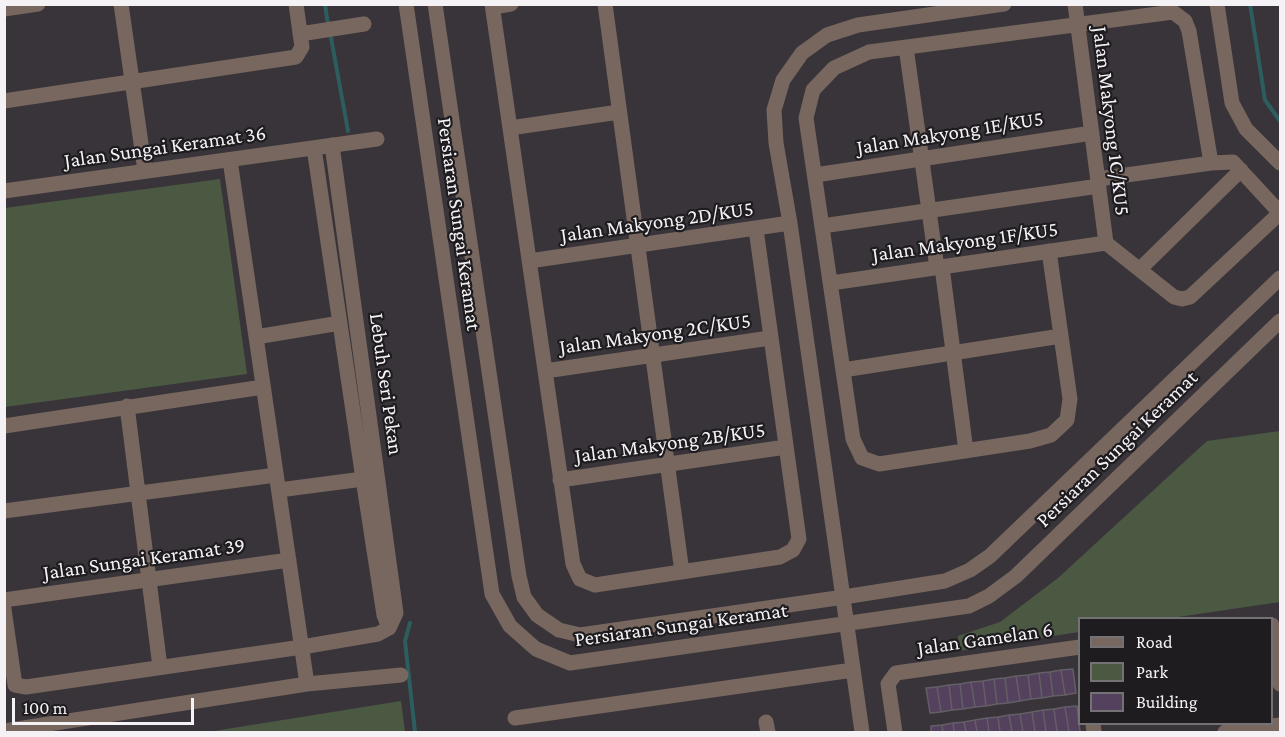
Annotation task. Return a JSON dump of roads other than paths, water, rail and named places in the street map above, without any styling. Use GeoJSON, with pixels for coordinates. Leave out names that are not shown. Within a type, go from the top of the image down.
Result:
{"type":"FeatureCollection","features":[{"type":"Feature","properties":{"kind":"street"},"geometry":{"type":"LineString","coordinates":[[4,9],[38,4]]}},
{"type":"Feature","properties":{"kind":"street"},"geometry":{"type":"LineString","coordinates":[[121,4],[145,171]]}},
{"type":"Feature","properties":{"kind":"street"},"geometry":{"type":"LineString","coordinates":[[4,101],[296,57],[302,47],[296,4]]}},
{"type":"Feature","properties":{"kind":"street","name":"Persiaran Sungai Keramat"},"geometry":{"type":"LineString","coordinates":[[406,4],[492,594],[510,626],[536,649],[570,663],[969,606],[989,596],[1016,576],[1281,321]]}},
{"type":"Feature","properties":{"kind":"street","name":"Persiaran Sungai Keramat"},"geometry":{"type":"LineString","coordinates":[[435,4],[519,576],[524,597],[537,615],[560,630],[580,635],[844,597],[945,581],[970,570],[990,556],[1281,278]]}},
{"type":"Feature","properties":{"kind":"street"},"geometry":{"type":"LineString","coordinates":[[511,4],[492,6],[560,480],[573,564],[580,579],[595,585],[780,557],[793,550],[798,539],[756,229]]}},
{"type":"Feature","properties":{"kind":"street"},"geometry":{"type":"LineString","coordinates":[[604,4],[682,572]]}},
{"type":"Feature","properties":{"kind":"street"},"geometry":{"type":"LineString","coordinates":[[862,732],[790,223],[776,143],[774,110],[783,80],[802,53],[827,34],[858,25],[1004,4]]}},
{"type":"Feature","properties":{"kind":"street","name":"Jalan Makyong 1C/KU5"},"geometry":{"type":"LineString","coordinates":[[1075,4],[1106,243]]}},
{"type":"Feature","properties":{"kind":"street"},"geometry":{"type":"LineString","coordinates":[[1217,4],[1232,103],[1246,129],[1281,163]]}},
{"type":"Feature","properties":{"kind":"street"},"geometry":{"type":"LineString","coordinates":[[1049,251],[1070,399],[1067,420],[1051,435],[1030,441],[879,464],[862,458],[853,439],[806,118],[813,90],[834,68],[869,52],[1173,12],[1185,21],[1211,163]]}},
{"type":"Feature","properties":{"kind":"street"},"geometry":{"type":"LineString","coordinates":[[300,34],[364,24]]}},
{"type":"Feature","properties":{"kind":"street"},"geometry":{"type":"LineString","coordinates":[[906,47],[929,210],[954,353],[966,451]]}},
{"type":"Feature","properties":{"kind":"street"},"geometry":{"type":"LineString","coordinates":[[510,128],[619,111]]}},
{"type":"Feature","properties":{"kind":"street","name":"Jalan Makyong 1E/KU5"},"geometry":{"type":"LineString","coordinates":[[815,175],[1092,133]]}},
{"type":"Feature","properties":{"kind":"street","name":"Jalan Sungai Keramat 36"},"geometry":{"type":"LineString","coordinates":[[4,191],[377,139]]}},
{"type":"Feature","properties":{"kind":"street","name":"Lebuh Seri Pekan"},"geometry":{"type":"LineString","coordinates":[[332,145],[396,613],[389,628]]}},
{"type":"Feature","properties":{"kind":"street"},"geometry":{"type":"LineString","coordinates":[[4,609],[15,685],[26,687],[302,647],[378,634],[389,628],[384,615],[314,148]]}},
{"type":"Feature","properties":{"kind":"street"},"geometry":{"type":"LineString","coordinates":[[230,160],[307,684]]}},
{"type":"Feature","properties":{"kind":"street"},"geometry":{"type":"LineString","coordinates":[[822,226],[1211,163],[1233,162],[1280,213],[1190,297],[1182,299],[1174,297],[1106,243]]}},
{"type":"Feature","properties":{"kind":"street"},"geometry":{"type":"LineString","coordinates":[[1140,269],[1241,170]]}},
{"type":"Feature","properties":{"kind":"street","name":"Jalan Makyong 2D/KU5"},"geometry":{"type":"LineString","coordinates":[[529,261],[790,223]]}},
{"type":"Feature","properties":{"kind":"street","name":"Jalan Makyong 1F/KU5"},"geometry":{"type":"LineString","coordinates":[[831,283],[1106,243]]}},
{"type":"Feature","properties":{"kind":"street"},"geometry":{"type":"LineString","coordinates":[[256,337],[340,323]]}},
{"type":"Feature","properties":{"kind":"street"},"geometry":{"type":"LineString","coordinates":[[843,370],[1061,336]]}},
{"type":"Feature","properties":{"kind":"street","name":"Jalan Makyong 2C/KU5"},"geometry":{"type":"LineString","coordinates":[[545,371],[770,338]]}},
{"type":"Feature","properties":{"kind":"street"},"geometry":{"type":"LineString","coordinates":[[4,426],[263,387]]}},
{"type":"Feature","properties":{"kind":"street"},"geometry":{"type":"LineString","coordinates":[[127,406],[160,667]]}},
{"type":"Feature","properties":{"kind":"street","name":"Jalan Makyong 2B/KU5"},"geometry":{"type":"LineString","coordinates":[[560,480],[786,447]]}},
{"type":"Feature","properties":{"kind":"street"},"geometry":{"type":"LineString","coordinates":[[4,511],[138,493],[278,482],[363,479]]}},
{"type":"Feature","properties":{"kind":"street","name":"Jalan Sungai Keramat 39"},"geometry":{"type":"LineString","coordinates":[[4,600],[289,560]]}},
{"type":"Feature","properties":{"kind":"street"},"geometry":{"type":"LineString","coordinates":[[1273,630],[1281,684]]}},
{"type":"Feature","properties":{"kind":"street","name":"Jalan Gamelan 6"},"geometry":{"type":"LineString","coordinates":[[895,732],[888,684],[896,673],[1078,647]]}},
{"type":"Feature","properties":{"kind":"street"},"geometry":{"type":"LineString","coordinates":[[515,718],[854,670]]}},
{"type":"Feature","properties":{"kind":"street"},"geometry":{"type":"LineString","coordinates":[[15,731],[307,684],[401,675]]}},
{"type":"Feature","properties":{"kind":"street"},"geometry":{"type":"LineString","coordinates":[[1225,732],[1281,725]]}},
{"type":"Feature","properties":{"kind":"waterway"},"geometry":{"type":"LineString","coordinates":[[325,4],[328,25]]}},
{"type":"Feature","properties":{"kind":"waterway"},"geometry":{"type":"LineString","coordinates":[[1250,4],[1265,100],[1280,121]]}},
{"type":"Feature","properties":{"kind":"waterway"},"geometry":{"type":"LineString","coordinates":[[330,32],[348,131]]}},
{"type":"Feature","properties":{"kind":"waterway"},"geometry":{"type":"LineString","coordinates":[[410,623],[405,641],[415,732]]}}]}
